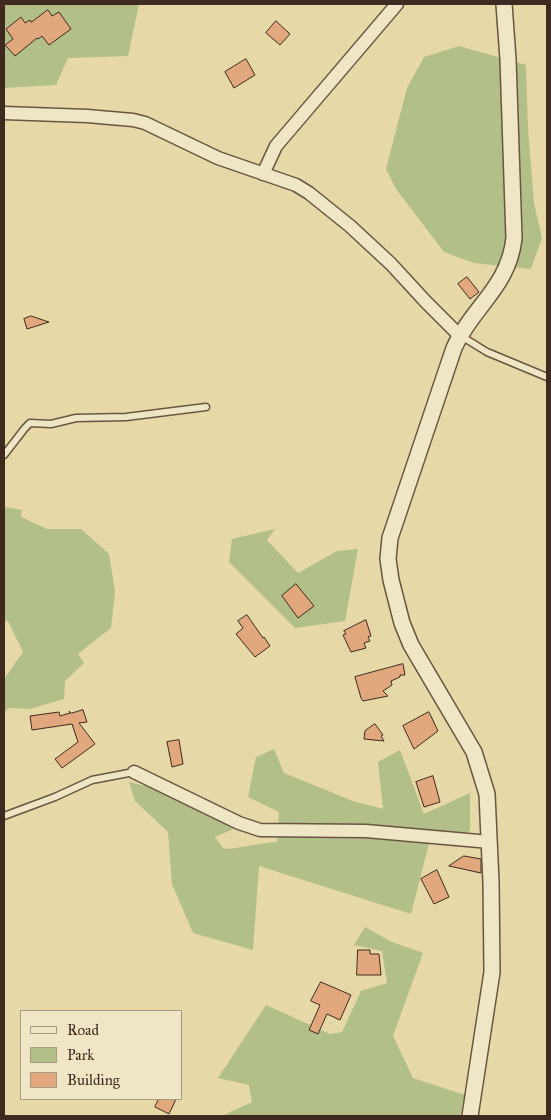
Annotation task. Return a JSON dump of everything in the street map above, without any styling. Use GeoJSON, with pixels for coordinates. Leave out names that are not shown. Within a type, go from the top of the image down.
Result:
{"type":"FeatureCollection","features":[{"type":"Feature","properties":{"kind":"street"},"geometry":{"type":"LineString","coordinates":[[263,174],[276,146],[397,4]]}},
{"type":"Feature","properties":{"kind":"street"},"geometry":{"type":"LineString","coordinates":[[470,1116],[492,972],[490,842],[487,794],[474,752],[411,645],[396,602],[388,559],[390,538],[460,335],[501,279],[512,254],[514,238],[508,59],[504,4]]}},
{"type":"Feature","properties":{"kind":"street"},"geometry":{"type":"LineString","coordinates":[[4,113],[87,116],[133,120],[145,123],[218,158],[302,188],[391,264],[460,335]]}},
{"type":"Feature","properties":{"kind":"street"},"geometry":{"type":"LineString","coordinates":[[134,772],[239,823],[260,830],[366,831],[490,842]]}},
{"type":"Feature","properties":{"kind":"lane"},"geometry":{"type":"LineString","coordinates":[[460,335],[487,352],[547,377]]}},
{"type":"Feature","properties":{"kind":"lane"},"geometry":{"type":"LineString","coordinates":[[4,455],[30,423],[51,424],[76,418],[126,417],[206,407]]}},
{"type":"Feature","properties":{"kind":"lane"},"geometry":{"type":"LineString","coordinates":[[4,816],[92,780],[134,772]]}},
{"type":"Feature","properties":{"kind":"green space"},"geometry":{"type":"Polygon","coordinates":[[[4,4],[139,4],[128,56],[68,58],[56,85],[4,88],[4,4]]]}},
{"type":"Feature","properties":{"kind":"green space"},"geometry":{"type":"Polygon","coordinates":[[[459,46],[526,65],[528,129],[534,203],[542,238],[531,269],[474,263],[444,252],[396,189],[386,169],[407,88],[424,57],[459,46]]]}},
{"type":"Feature","properties":{"kind":"green space"},"geometry":{"type":"Polygon","coordinates":[[[4,507],[22,510],[21,517],[47,529],[81,529],[109,554],[115,592],[111,628],[78,654],[84,663],[65,681],[64,699],[30,709],[9,708],[4,713],[4,679],[23,652],[8,621],[4,621],[4,507]]]}},
{"type":"Feature","properties":{"kind":"green space"},"geometry":{"type":"Polygon","coordinates":[[[275,529],[267,540],[298,573],[337,551],[358,549],[345,621],[295,628],[229,562],[232,539],[275,529]]]}},
{"type":"Feature","properties":{"kind":"green space"},"geometry":{"type":"Polygon","coordinates":[[[274,749],[284,773],[353,801],[383,809],[378,762],[400,750],[424,814],[470,793],[470,831],[429,843],[411,914],[259,866],[253,950],[193,933],[172,884],[168,832],[135,801],[129,782],[178,794],[233,829],[215,837],[224,849],[277,842],[279,812],[248,797],[256,757],[274,749]]]}},
{"type":"Feature","properties":{"kind":"green space"},"geometry":{"type":"Polygon","coordinates":[[[365,927],[392,942],[423,953],[393,1036],[413,1078],[465,1095],[460,1116],[222,1116],[252,1102],[249,1085],[218,1078],[266,1005],[330,1034],[342,1032],[361,991],[387,983],[382,951],[354,945],[365,927]]]}},
{"type":"Feature","properties":{"kind":"building"},"geometry":{"type":"Polygon","coordinates":[[[48,10],[52,16],[59,12],[71,29],[49,45],[42,36],[37,38],[15,56],[5,45],[13,39],[6,29],[21,17],[25,23],[30,20],[31,22],[48,10]]]}},
{"type":"Feature","properties":{"kind":"building"},"geometry":{"type":"Polygon","coordinates":[[[276,21],[290,34],[280,45],[266,33],[276,21]]]}},
{"type":"Feature","properties":{"kind":"building"},"geometry":{"type":"Polygon","coordinates":[[[246,59],[255,75],[234,88],[225,72],[246,59]]]}},
{"type":"Feature","properties":{"kind":"building"},"geometry":{"type":"Polygon","coordinates":[[[467,277],[479,292],[470,299],[458,284],[467,277]]]}},
{"type":"Feature","properties":{"kind":"building"},"geometry":{"type":"Polygon","coordinates":[[[31,316],[49,322],[27,329],[24,319],[31,316]]]}},
{"type":"Feature","properties":{"kind":"building"},"geometry":{"type":"Polygon","coordinates":[[[296,584],[314,606],[298,618],[282,596],[296,584]]]}},
{"type":"Feature","properties":{"kind":"building"},"geometry":{"type":"Polygon","coordinates":[[[247,615],[270,646],[255,657],[236,634],[243,628],[238,621],[247,615]]]}},
{"type":"Feature","properties":{"kind":"building"},"geometry":{"type":"Polygon","coordinates":[[[366,620],[371,636],[368,637],[370,641],[364,643],[366,648],[351,652],[343,635],[346,634],[344,631],[366,620]]]}},
{"type":"Feature","properties":{"kind":"building"},"geometry":{"type":"Polygon","coordinates":[[[403,664],[405,675],[400,675],[400,677],[391,681],[392,685],[383,691],[388,696],[363,701],[355,677],[403,664]]]}},
{"type":"Feature","properties":{"kind":"building"},"geometry":{"type":"Polygon","coordinates":[[[83,710],[87,722],[79,723],[95,744],[62,768],[55,759],[78,742],[72,724],[32,730],[30,716],[59,712],[60,716],[70,713],[69,711],[71,713],[83,710]]]}},
{"type":"Feature","properties":{"kind":"building"},"geometry":{"type":"Polygon","coordinates":[[[429,712],[438,731],[414,749],[403,726],[429,712]]]}},
{"type":"Feature","properties":{"kind":"building"},"geometry":{"type":"Polygon","coordinates":[[[375,724],[383,735],[381,736],[384,741],[364,739],[365,731],[375,724]]]}},
{"type":"Feature","properties":{"kind":"building"},"geometry":{"type":"Polygon","coordinates":[[[179,740],[183,764],[172,767],[167,742],[179,740]]]}},
{"type":"Feature","properties":{"kind":"building"},"geometry":{"type":"Polygon","coordinates":[[[433,776],[440,802],[424,807],[416,782],[433,776]]]}},
{"type":"Feature","properties":{"kind":"building"},"geometry":{"type":"Polygon","coordinates":[[[464,856],[481,859],[481,873],[449,866],[464,856]]]}},
{"type":"Feature","properties":{"kind":"building"},"geometry":{"type":"Polygon","coordinates":[[[437,870],[449,897],[434,904],[421,879],[437,870]]]}},
{"type":"Feature","properties":{"kind":"building"},"geometry":{"type":"Polygon","coordinates":[[[358,950],[370,950],[370,954],[379,954],[381,975],[357,975],[358,950]]]}},
{"type":"Feature","properties":{"kind":"building"},"geometry":{"type":"Polygon","coordinates":[[[321,982],[351,995],[340,1020],[327,1014],[318,1034],[309,1030],[320,1005],[311,1001],[321,982]]]}},
{"type":"Feature","properties":{"kind":"building"},"geometry":{"type":"Polygon","coordinates":[[[158,1100],[176,1100],[169,1114],[155,1107],[158,1100]]]}}]}
